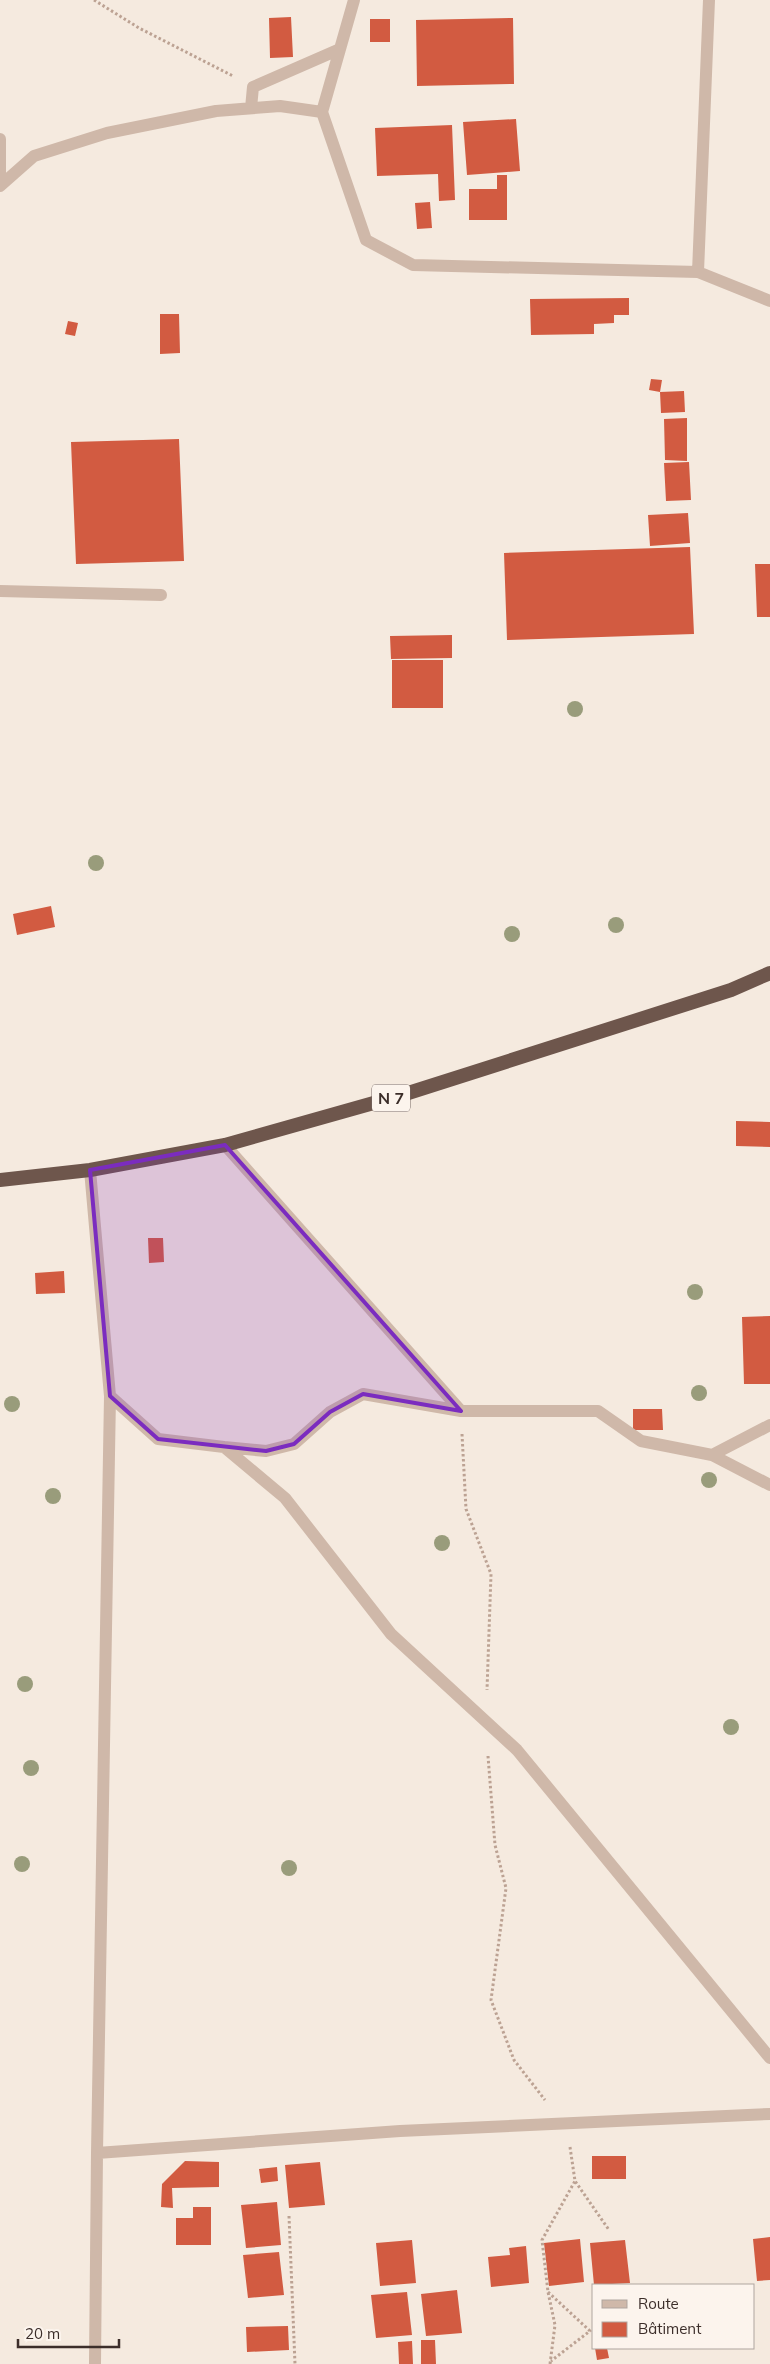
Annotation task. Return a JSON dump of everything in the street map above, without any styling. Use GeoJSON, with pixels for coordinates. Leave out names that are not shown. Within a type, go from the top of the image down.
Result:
{"type":"FeatureCollection","features":[{"type":"Feature","properties":{"kind":"highway","name":"N 7"},"geometry":{"type":"LineString","coordinates":[[0,1180],[90,1170],[225,1144],[430,1086],[731,990],[770,973]]}},
{"type":"Feature","properties":{"kind":"street"},"geometry":{"type":"LineString","coordinates":[[354,0],[322,112],[366,240],[413,265],[698,272],[770,301]]}},
{"type":"Feature","properties":{"kind":"street"},"geometry":{"type":"LineString","coordinates":[[698,272],[710,0]]}},
{"type":"Feature","properties":{"kind":"street"},"geometry":{"type":"LineString","coordinates":[[251,108],[253,87],[340,49]]}},
{"type":"Feature","properties":{"kind":"street"},"geometry":{"type":"LineString","coordinates":[[0,186],[34,156],[107,133],[216,111],[280,106],[322,112]]}},
{"type":"Feature","properties":{"kind":"street"},"geometry":{"type":"LineString","coordinates":[[0,139],[0,186]]}},
{"type":"Feature","properties":{"kind":"street"},"geometry":{"type":"LineString","coordinates":[[0,591],[161,595]]}},
{"type":"Feature","properties":{"kind":"street"},"geometry":{"type":"LineString","coordinates":[[225,1144],[461,1410]]}},
{"type":"Feature","properties":{"kind":"street"},"geometry":{"type":"LineString","coordinates":[[90,1170],[110,1396],[96,2153],[95,2364]]}},
{"type":"Feature","properties":{"kind":"street"},"geometry":{"type":"LineString","coordinates":[[110,1396],[158,1439],[266,1451],[294,1444],[330,1412],[364,1394],[461,1410],[598,1411],[641,1440],[712,1455],[770,1485]]}},
{"type":"Feature","properties":{"kind":"street"},"geometry":{"type":"LineString","coordinates":[[712,1455],[770,1425]]}},
{"type":"Feature","properties":{"kind":"street"},"geometry":{"type":"LineString","coordinates":[[224,1447],[285,1498],[390,1634],[516,1750],[770,2058]]}},
{"type":"Feature","properties":{"kind":"street"},"geometry":{"type":"LineString","coordinates":[[96,2153],[400,2131],[770,2114]]}},
{"type":"Feature","properties":{"kind":"path"},"geometry":{"type":"LineString","coordinates":[[94,0],[139,28],[253,87]]}},
{"type":"Feature","properties":{"kind":"path"},"geometry":{"type":"LineString","coordinates":[[461,1410],[466,1509],[491,1574],[486,1722],[495,1844],[506,1888],[491,2000],[514,2060],[562,2123],[571,2150],[575,2181],[609,2230]]}},
{"type":"Feature","properties":{"kind":"path"},"geometry":{"type":"LineString","coordinates":[[551,2362],[555,2325],[548,2292],[542,2240],[575,2181]]}},
{"type":"Feature","properties":{"kind":"path"},"geometry":{"type":"LineString","coordinates":[[289,2216],[295,2364]]}},
{"type":"Feature","properties":{"kind":"path"},"geometry":{"type":"LineString","coordinates":[[548,2292],[590,2330],[551,2362]]}},
{"type":"Feature","properties":{"kind":"highlighted area"},"geometry":{"type":"Polygon","coordinates":[[[225,1145],[461,1411],[363,1394],[330,1412],[294,1444],[266,1451],[158,1439],[110,1396],[90,1170],[225,1145]]]}},
{"type":"Feature","properties":{"kind":"building"},"geometry":{"type":"Polygon","coordinates":[[[291,17],[293,57],[270,58],[269,18],[291,17]]]}},
{"type":"Feature","properties":{"kind":"building"},"geometry":{"type":"Polygon","coordinates":[[[513,18],[514,84],[417,86],[416,20],[513,18]]]}},
{"type":"Feature","properties":{"kind":"building"},"geometry":{"type":"Polygon","coordinates":[[[370,19],[390,19],[390,42],[370,42],[370,19]]]}},
{"type":"Feature","properties":{"kind":"building"},"geometry":{"type":"Polygon","coordinates":[[[516,119],[520,171],[467,175],[463,122],[516,119]]]}},
{"type":"Feature","properties":{"kind":"building"},"geometry":{"type":"Polygon","coordinates":[[[452,125],[455,200],[439,201],[438,174],[377,176],[375,128],[452,125]]]}},
{"type":"Feature","properties":{"kind":"building"},"geometry":{"type":"Polygon","coordinates":[[[497,175],[507,175],[507,220],[469,220],[469,189],[497,189],[497,175]]]}},
{"type":"Feature","properties":{"kind":"building"},"geometry":{"type":"Polygon","coordinates":[[[430,202],[432,228],[417,229],[415,203],[430,202]]]}},
{"type":"Feature","properties":{"kind":"building"},"geometry":{"type":"Polygon","coordinates":[[[629,298],[629,315],[614,315],[614,323],[594,324],[594,334],[531,335],[530,299],[629,298]]]}},
{"type":"Feature","properties":{"kind":"building"},"geometry":{"type":"Polygon","coordinates":[[[160,314],[179,314],[180,353],[160,354],[160,314]]]}},
{"type":"Feature","properties":{"kind":"building"},"geometry":{"type":"Polygon","coordinates":[[[68,321],[78,323],[75,336],[65,334],[68,321]]]}},
{"type":"Feature","properties":{"kind":"building"},"geometry":{"type":"Polygon","coordinates":[[[651,379],[662,380],[660,392],[649,390],[651,379]]]}},
{"type":"Feature","properties":{"kind":"building"},"geometry":{"type":"Polygon","coordinates":[[[684,391],[685,412],[661,413],[660,392],[684,391]]]}},
{"type":"Feature","properties":{"kind":"building"},"geometry":{"type":"Polygon","coordinates":[[[687,418],[687,461],[665,460],[664,419],[687,418]]]}},
{"type":"Feature","properties":{"kind":"building"},"geometry":{"type":"Polygon","coordinates":[[[179,439],[184,561],[76,564],[71,442],[179,439]]]}},
{"type":"Feature","properties":{"kind":"building"},"geometry":{"type":"Polygon","coordinates":[[[689,462],[691,500],[666,501],[664,463],[689,462]]]}},
{"type":"Feature","properties":{"kind":"building"},"geometry":{"type":"Polygon","coordinates":[[[688,513],[690,543],[650,546],[648,515],[688,513]]]}},
{"type":"Feature","properties":{"kind":"building"},"geometry":{"type":"Polygon","coordinates":[[[690,547],[694,634],[507,640],[504,553],[690,547]]]}},
{"type":"Feature","properties":{"kind":"building"},"geometry":{"type":"Polygon","coordinates":[[[755,564],[770,564],[770,617],[757,617],[755,564]]]}},
{"type":"Feature","properties":{"kind":"building"},"geometry":{"type":"Polygon","coordinates":[[[452,635],[452,658],[391,659],[390,636],[452,635]]]}},
{"type":"Feature","properties":{"kind":"building"},"geometry":{"type":"Polygon","coordinates":[[[392,660],[443,660],[443,708],[392,708],[392,660]]]}},
{"type":"Feature","properties":{"kind":"building"},"geometry":{"type":"Polygon","coordinates":[[[51,906],[55,927],[17,935],[13,914],[51,906]]]}},
{"type":"Feature","properties":{"kind":"building"},"geometry":{"type":"Polygon","coordinates":[[[736,1121],[770,1122],[770,1147],[736,1146],[736,1121]]]}},
{"type":"Feature","properties":{"kind":"building"},"geometry":{"type":"Polygon","coordinates":[[[148,1238],[163,1238],[164,1262],[149,1263],[148,1238]]]}},
{"type":"Feature","properties":{"kind":"building"},"geometry":{"type":"Polygon","coordinates":[[[64,1271],[65,1293],[36,1294],[35,1273],[64,1271]]]}},
{"type":"Feature","properties":{"kind":"building"},"geometry":{"type":"Polygon","coordinates":[[[770,1316],[770,1384],[744,1384],[742,1317],[770,1316]]]}},
{"type":"Feature","properties":{"kind":"building"},"geometry":{"type":"Polygon","coordinates":[[[633,1409],[662,1409],[663,1430],[633,1430],[633,1409]]]}},
{"type":"Feature","properties":{"kind":"building"},"geometry":{"type":"Polygon","coordinates":[[[592,2156],[626,2156],[626,2179],[592,2179],[592,2156]]]}},
{"type":"Feature","properties":{"kind":"building"},"geometry":{"type":"Polygon","coordinates":[[[185,2161],[219,2162],[219,2187],[172,2188],[173,2208],[161,2207],[162,2184],[185,2161]]]}},
{"type":"Feature","properties":{"kind":"building"},"geometry":{"type":"Polygon","coordinates":[[[320,2162],[325,2205],[289,2208],[285,2165],[320,2162]]]}},
{"type":"Feature","properties":{"kind":"building"},"geometry":{"type":"Polygon","coordinates":[[[277,2167],[278,2181],[261,2183],[259,2169],[277,2167]]]}},
{"type":"Feature","properties":{"kind":"building"},"geometry":{"type":"Polygon","coordinates":[[[277,2202],[281,2245],[246,2248],[241,2205],[277,2202]]]}},
{"type":"Feature","properties":{"kind":"building"},"geometry":{"type":"Polygon","coordinates":[[[193,2207],[211,2207],[211,2245],[176,2245],[176,2218],[193,2218],[193,2207]]]}},
{"type":"Feature","properties":{"kind":"building"},"geometry":{"type":"Polygon","coordinates":[[[770,2237],[770,2280],[757,2281],[753,2239],[770,2237]]]}},
{"type":"Feature","properties":{"kind":"building"},"geometry":{"type":"Polygon","coordinates":[[[580,2239],[584,2282],[549,2286],[544,2243],[580,2239]]]}},
{"type":"Feature","properties":{"kind":"building"},"geometry":{"type":"Polygon","coordinates":[[[412,2240],[416,2283],[380,2286],[376,2243],[412,2240]]]}},
{"type":"Feature","properties":{"kind":"building"},"geometry":{"type":"Polygon","coordinates":[[[625,2240],[630,2283],[594,2284],[590,2243],[625,2240]]]}},
{"type":"Feature","properties":{"kind":"building"},"geometry":{"type":"Polygon","coordinates":[[[526,2246],[529,2283],[491,2287],[488,2257],[510,2255],[509,2248],[526,2246]]]}},
{"type":"Feature","properties":{"kind":"building"},"geometry":{"type":"Polygon","coordinates":[[[279,2252],[284,2295],[248,2298],[243,2255],[279,2252]]]}},
{"type":"Feature","properties":{"kind":"building"},"geometry":{"type":"Polygon","coordinates":[[[457,2290],[462,2333],[426,2336],[421,2294],[457,2290]]]}},
{"type":"Feature","properties":{"kind":"building"},"geometry":{"type":"Polygon","coordinates":[[[407,2292],[412,2335],[376,2338],[371,2295],[407,2292]]]}},
{"type":"Feature","properties":{"kind":"building"},"geometry":{"type":"Polygon","coordinates":[[[288,2326],[289,2350],[247,2352],[246,2327],[288,2326]]]}},
{"type":"Feature","properties":{"kind":"building"},"geometry":{"type":"Polygon","coordinates":[[[421,2340],[435,2340],[436,2364],[421,2364],[421,2340]]]}},
{"type":"Feature","properties":{"kind":"building"},"geometry":{"type":"Polygon","coordinates":[[[412,2341],[413,2364],[399,2364],[398,2342],[412,2341]]]}},
{"type":"Feature","properties":{"kind":"building"},"geometry":{"type":"Polygon","coordinates":[[[595,2349],[607,2349],[609,2358],[597,2360],[595,2349]]]}}]}
